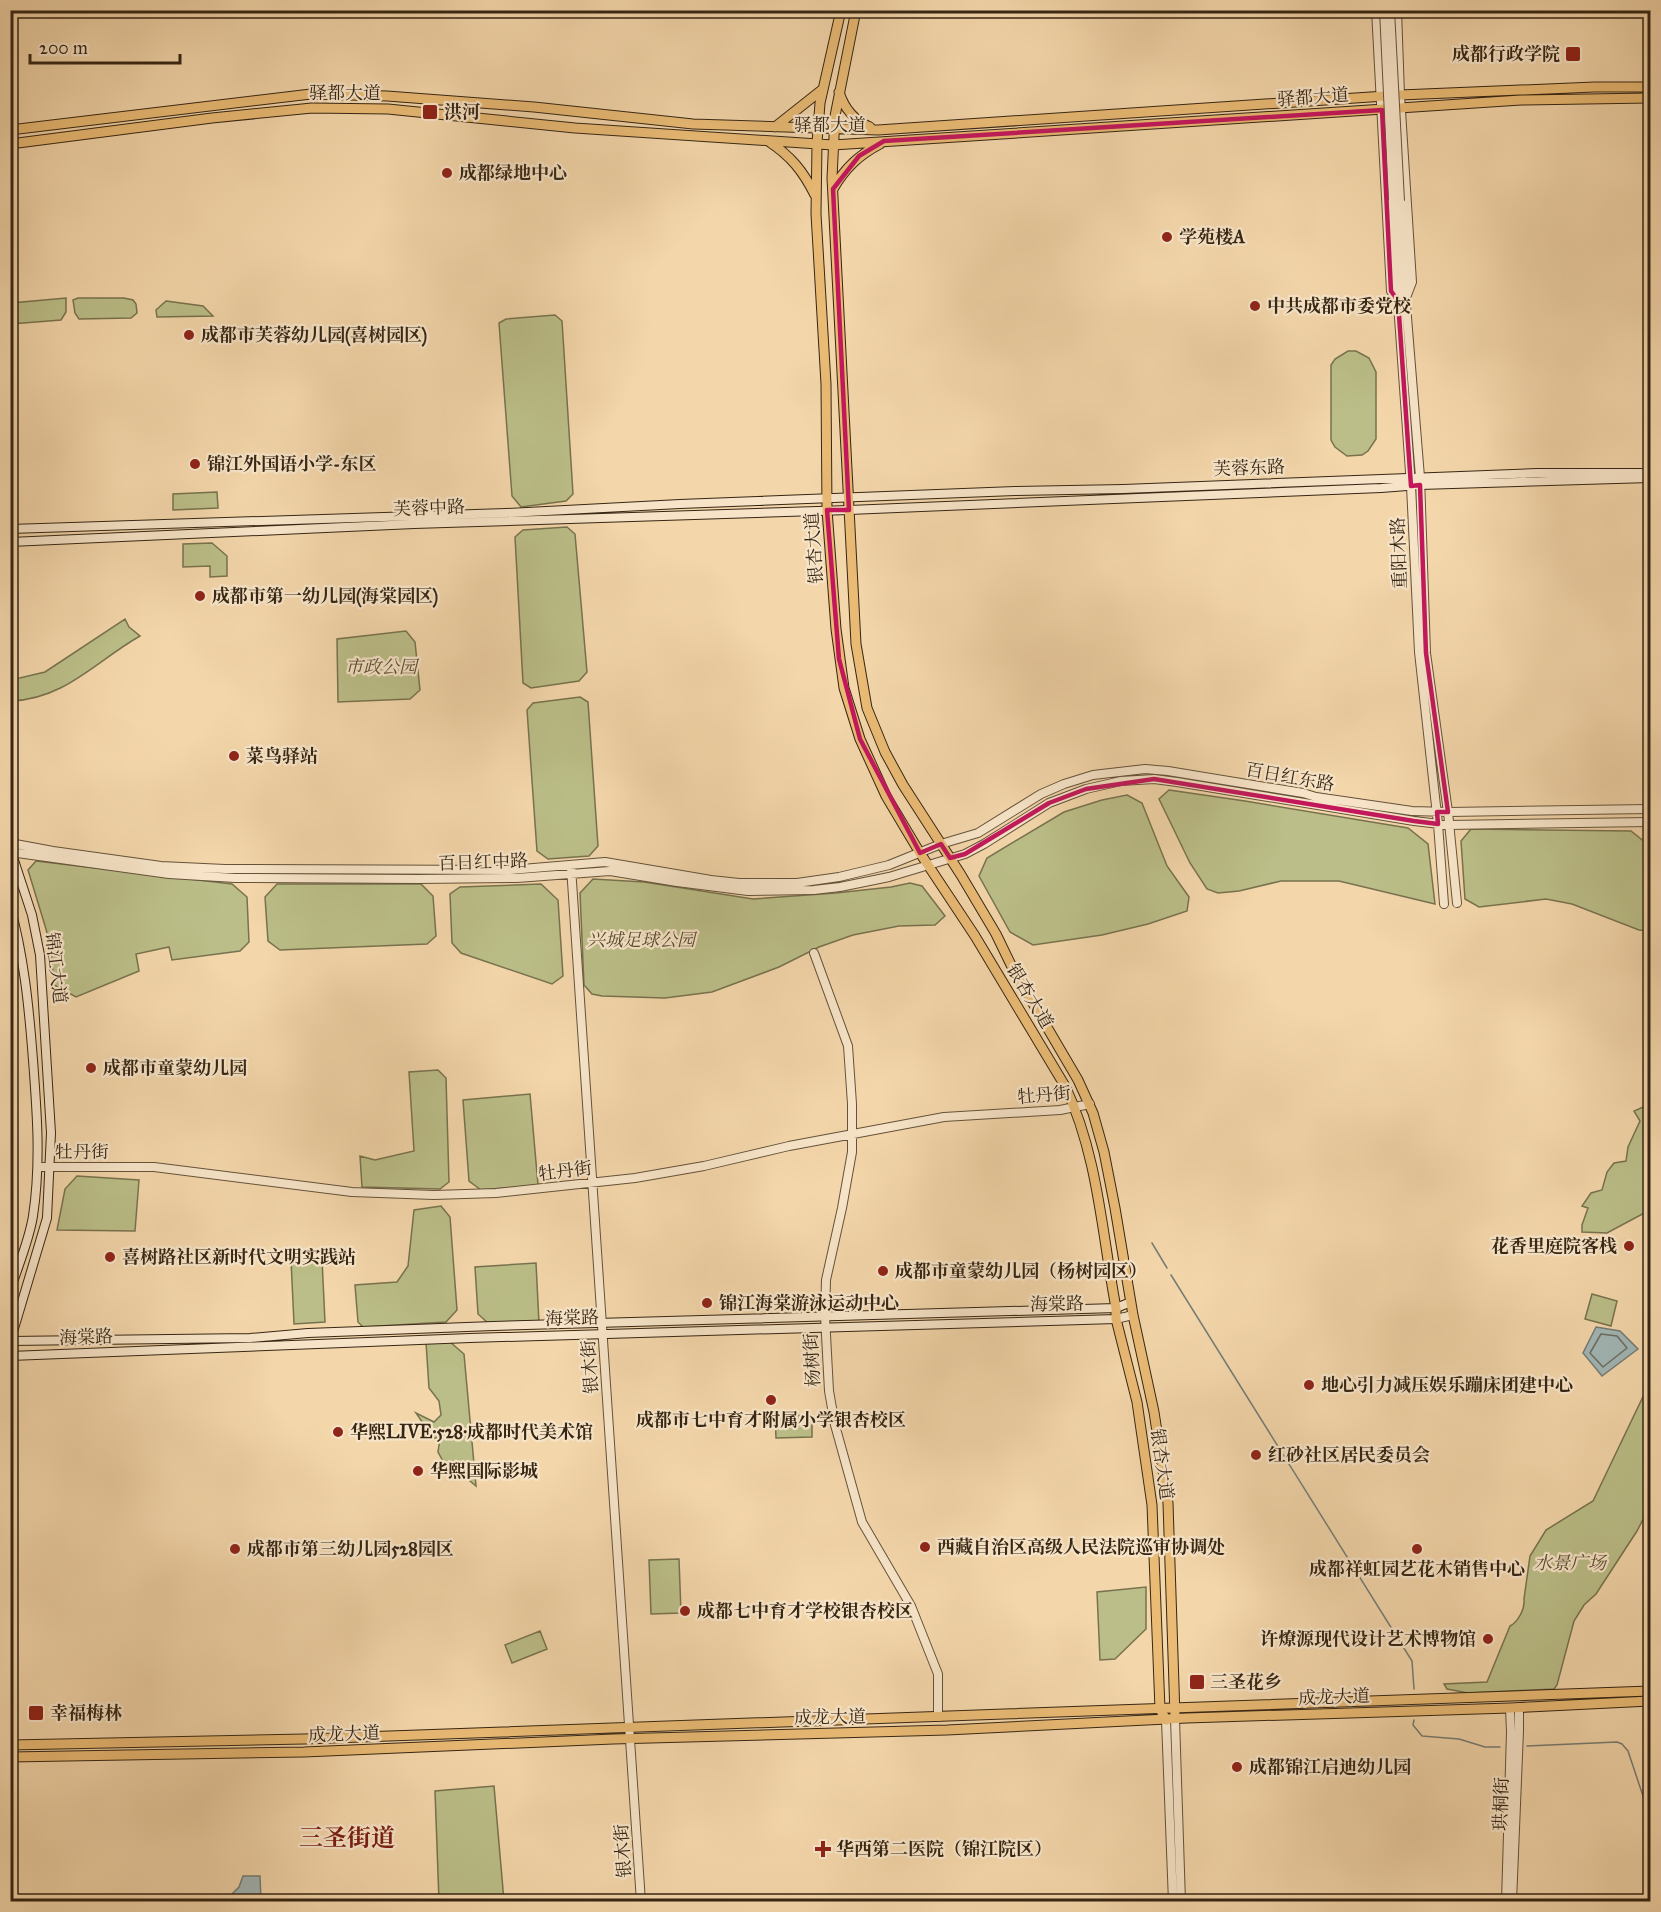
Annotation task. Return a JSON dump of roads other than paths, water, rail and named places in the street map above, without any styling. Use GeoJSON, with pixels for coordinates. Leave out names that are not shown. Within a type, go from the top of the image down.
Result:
{"type":"FeatureCollection","features":[{"type":"Feature","properties":{"kind":"main road","name":"银杏大道"},"geometry":{"type":"LineString","coordinates":[[841,10],[818,128],[816,196],[819,288],[826,384],[826,498],[836,629],[844,688],[872,770],[920,854],[975,936],[1065,1086],[1087,1145],[1102,1214],[1116,1319],[1137,1402],[1152,1505],[1160,1709],[1170,1719],[1174,1707],[1168,1503],[1154,1412],[1131,1302],[1104,1152],[1090,1104],[1014,971],[996,934],[885,752],[867,708],[856,644],[833,189],[834,129],[839,92],[856,10]]}},
{"type":"Feature","properties":{"kind":"main road","name":"驿都大道"},"geometry":{"type":"LineString","coordinates":[[10,130],[311,94],[387,96],[534,107],[693,124],[878,130],[1380,96],[1584,87],[1650,87]]}},
{"type":"Feature","properties":{"kind":"main road"},"geometry":{"type":"LineString","coordinates":[[776,127],[824,89]]}},
{"type":"Feature","properties":{"kind":"main road"},"geometry":{"type":"LineString","coordinates":[[839,92],[842,100],[859,123],[878,130]]}},
{"type":"Feature","properties":{"kind":"main road","name":"驿都大道"},"geometry":{"type":"LineString","coordinates":[[10,144],[212,117],[312,108],[388,109],[575,128],[833,145],[1521,100],[1650,98]]}},
{"type":"Feature","properties":{"kind":"main road"},"geometry":{"type":"LineString","coordinates":[[766,140],[805,174],[816,196]]}},
{"type":"Feature","properties":{"kind":"main road"},"geometry":{"type":"LineString","coordinates":[[833,189],[840,176],[859,156],[884,141]]}},
{"type":"Feature","properties":{"kind":"main road","name":"芙蓉东路"},"geometry":{"type":"LineString","coordinates":[[849,510],[1415,482],[1537,473],[1650,472]]}},
{"type":"Feature","properties":{"kind":"main road","name":"芙蓉东路"},"geometry":{"type":"LineString","coordinates":[[848,497],[1650,478]]}},
{"type":"Feature","properties":{"kind":"main road","name":"芙蓉中路"},"geometry":{"type":"LineString","coordinates":[[10,529],[506,513],[848,497]]}},
{"type":"Feature","properties":{"kind":"main road","name":"芙蓉中路"},"geometry":{"type":"LineString","coordinates":[[10,542],[414,524],[849,510]]}},
{"type":"Feature","properties":{"kind":"main road","name":"锦江大道"},"geometry":{"type":"LineString","coordinates":[[11,849],[32,915],[40,955],[51,1133],[47,1218],[11,1341]]}},
{"type":"Feature","properties":{"kind":"main road","name":"锦江大道"},"geometry":{"type":"LineString","coordinates":[[10,906],[23,958],[31,1032],[38,1167],[33,1217],[10,1291]]}},
{"type":"Feature","properties":{"kind":"main road","name":"海棠路"},"geometry":{"type":"LineString","coordinates":[[11,1341],[250,1338],[308,1333],[1116,1308],[1131,1302]]}},
{"type":"Feature","properties":{"kind":"main road","name":"海棠路"},"geometry":{"type":"LineString","coordinates":[[10,1356],[603,1334],[1116,1319],[1134,1315]]}},
{"type":"Feature","properties":{"kind":"main road","name":"成龙大道"},"geometry":{"type":"LineString","coordinates":[[10,1745],[304,1739],[1650,1691]]}},
{"type":"Feature","properties":{"kind":"main road","name":"成龙大道"},"geometry":{"type":"LineString","coordinates":[[10,1756],[304,1752],[630,1738],[925,1730],[1170,1719],[1514,1708],[1650,1701]]}},
{"type":"Feature","properties":{"kind":"street"},"geometry":{"type":"LineString","coordinates":[[1376,10],[1391,291],[1401,300],[1412,282],[1397,10]]}},
{"type":"Feature","properties":{"kind":"street"},"geometry":{"type":"LineString","coordinates":[[1384,10],[1396,200]]}},
{"type":"Feature","properties":{"kind":"street"},"geometry":{"type":"LineString","coordinates":[[1389,10],[1396,200]]}},
{"type":"Feature","properties":{"kind":"street","name":"重阳木路"},"geometry":{"type":"LineString","coordinates":[[1396,200],[1426,653],[1448,812],[1457,903]]}},
{"type":"Feature","properties":{"kind":"street","name":"重阳木路"},"geometry":{"type":"LineString","coordinates":[[1415,482],[1419,652],[1437,812],[1444,904]]}},
{"type":"Feature","properties":{"kind":"street","name":"百日红东路"},"geometry":{"type":"LineString","coordinates":[[941,844],[978,833],[1041,794],[1064,784],[1093,775],[1145,769],[1412,811],[1650,809]]}},
{"type":"Feature","properties":{"kind":"street","name":"百日红东路"},"geometry":{"type":"LineString","coordinates":[[950,858],[984,844],[1031,813],[1056,800],[1086,789],[1154,779],[1448,825],[1650,822]]}},
{"type":"Feature","properties":{"kind":"street","name":"百日红中路"},"geometry":{"type":"LineString","coordinates":[[11,849],[169,874],[235,878],[517,878],[605,862],[711,880],[739,883],[797,883],[839,877],[889,865],[941,844]]}},
{"type":"Feature","properties":{"kind":"street","name":"百日红中路"},"geometry":{"type":"LineString","coordinates":[[571,869],[610,871],[720,888],[780,891],[840,887],[890,877],[950,858]]}},
{"type":"Feature","properties":{"kind":"street","name":"银木街"},"geometry":{"type":"LineString","coordinates":[[571,869],[641,1902]]}},
{"type":"Feature","properties":{"kind":"street","name":"杨树街"},"geometry":{"type":"LineString","coordinates":[[814,953],[848,1046],[852,1104],[852,1152],[826,1280],[825,1327],[829,1391],[835,1425],[862,1522],[897,1581],[927,1644],[938,1674],[938,1717]]}},
{"type":"Feature","properties":{"kind":"street","name":"牡丹街"},"geometry":{"type":"LineString","coordinates":[[38,1167],[154,1167],[352,1191],[434,1195],[496,1193],[635,1179],[789,1146],[944,1117],[1074,1108],[1090,1104]]}},
{"type":"Feature","properties":{"kind":"street","name":"珙桐街"},"geometry":{"type":"LineString","coordinates":[[1506,1902],[1511,1732],[1514,1708]]}},
{"type":"Feature","properties":{"kind":"street","name":"珙桐街"},"geometry":{"type":"LineString","coordinates":[[1512,1902],[1519,1731],[1514,1708]]}},
{"type":"Feature","properties":{"kind":"street","name":"银杏大道"},"geometry":{"type":"LineString","coordinates":[[1170,1719],[1173,1902]]}},
{"type":"Feature","properties":{"kind":"street","name":"银杏大道"},"geometry":{"type":"LineString","coordinates":[[1170,1719],[1181,1902]]}},
{"type":"Feature","properties":{"kind":"water"},"geometry":{"type":"Polygon","coordinates":[[[1596,1327],[1620,1331],[1638,1349],[1602,1376],[1583,1353],[1596,1327]]]}},
{"type":"Feature","properties":{"kind":"water"},"geometry":{"type":"Polygon","coordinates":[[[243,1876],[260,1876],[261,1901],[230,1901],[229,1897],[239,1887],[243,1876]]]}},
{"type":"Feature","properties":{"kind":"waterway"},"geometry":{"type":"LineString","coordinates":[[1152,1243],[1167,1268]]}},
{"type":"Feature","properties":{"kind":"waterway"},"geometry":{"type":"LineString","coordinates":[[1171,1275],[1412,1661],[1414,1689]]}},
{"type":"Feature","properties":{"kind":"waterway"},"geometry":{"type":"LineString","coordinates":[[1414,1720],[1413,1725],[1422,1736],[1459,1739],[1485,1747],[1500,1747]]}},
{"type":"Feature","properties":{"kind":"waterway"},"geometry":{"type":"LineString","coordinates":[[1527,1746],[1617,1742],[1622,1744],[1628,1751],[1650,1817]]}},
{"type":"Feature","properties":{"kind":"place","name":"成都行政学院"},"geometry":{"type":"Point","coordinates":[1573,54]}},
{"type":"Feature","properties":{"kind":"place","name":"洪河"},"geometry":{"type":"Point","coordinates":[430,112]}},
{"type":"Feature","properties":{"kind":"place","name":"成都绿地中心"},"geometry":{"type":"Point","coordinates":[447,173]}},
{"type":"Feature","properties":{"kind":"place","name":"学苑楼A"},"geometry":{"type":"Point","coordinates":[1167,237]}},
{"type":"Feature","properties":{"kind":"place","name":"中共成都市委党校"},"geometry":{"type":"Point","coordinates":[1255,306]}},
{"type":"Feature","properties":{"kind":"place","name":"成都市芙蓉幼儿园(喜树园区)"},"geometry":{"type":"Point","coordinates":[189,335]}},
{"type":"Feature","properties":{"kind":"place","name":"锦江外国语小学-东区"},"geometry":{"type":"Point","coordinates":[195,464]}},
{"type":"Feature","properties":{"kind":"place","name":"成都市第一幼儿园(海棠园区)"},"geometry":{"type":"Point","coordinates":[200,596]}},
{"type":"Feature","properties":{"kind":"place","name":"菜鸟驿站"},"geometry":{"type":"Point","coordinates":[234,756]}},
{"type":"Feature","properties":{"kind":"place","name":"成都市童蒙幼儿园"},"geometry":{"type":"Point","coordinates":[91,1068]}},
{"type":"Feature","properties":{"kind":"place","name":"花香里庭院客栈"},"geometry":{"type":"Point","coordinates":[1629,1246]}},
{"type":"Feature","properties":{"kind":"place","name":"喜树路社区新时代文明实践站"},"geometry":{"type":"Point","coordinates":[110,1257]}},
{"type":"Feature","properties":{"kind":"place","name":"成都市童蒙幼儿园（杨树园区）"},"geometry":{"type":"Point","coordinates":[883,1271]}},
{"type":"Feature","properties":{"kind":"place","name":"锦江海棠游泳运动中心"},"geometry":{"type":"Point","coordinates":[707,1303]}},
{"type":"Feature","properties":{"kind":"place","name":"地心引力减压娱乐蹦床团建中心"},"geometry":{"type":"Point","coordinates":[1309,1385]}},
{"type":"Feature","properties":{"kind":"place","name":"成都市七中育才附属小学银杏校区"},"geometry":{"type":"Point","coordinates":[771,1400]}},
{"type":"Feature","properties":{"kind":"place","name":"华熙LIVE·528·成都时代美术馆"},"geometry":{"type":"Point","coordinates":[338,1432]}},
{"type":"Feature","properties":{"kind":"place","name":"红砂社区居民委员会"},"geometry":{"type":"Point","coordinates":[1256,1455]}},
{"type":"Feature","properties":{"kind":"place","name":"华熙国际影城"},"geometry":{"type":"Point","coordinates":[418,1471]}},
{"type":"Feature","properties":{"kind":"place","name":"西藏自治区高级人民法院巡审协调处"},"geometry":{"type":"Point","coordinates":[925,1547]}},
{"type":"Feature","properties":{"kind":"place","name":"成都市第三幼儿园528园区"},"geometry":{"type":"Point","coordinates":[235,1549]}},
{"type":"Feature","properties":{"kind":"place","name":"成都祥虹园艺花木销售中心"},"geometry":{"type":"Point","coordinates":[1417,1549]}},
{"type":"Feature","properties":{"kind":"place","name":"成都七中育才学校银杏校区"},"geometry":{"type":"Point","coordinates":[685,1611]}},
{"type":"Feature","properties":{"kind":"place","name":"许燎源现代设计艺术博物馆"},"geometry":{"type":"Point","coordinates":[1488,1639]}},
{"type":"Feature","properties":{"kind":"place","name":"三圣花乡"},"geometry":{"type":"Point","coordinates":[1197,1682]}},
{"type":"Feature","properties":{"kind":"place","name":"幸福梅林"},"geometry":{"type":"Point","coordinates":[36,1713]}},
{"type":"Feature","properties":{"kind":"place","name":"成都锦江启迪幼儿园"},"geometry":{"type":"Point","coordinates":[1237,1767]}},
{"type":"Feature","properties":{"kind":"place","name":"华西第二医院（锦江院区）"},"geometry":{"type":"Point","coordinates":[823,1849]}},
{"type":"Feature","properties":{"kind":"district","name":"三圣街道"},"geometry":{"type":"Point","coordinates":[347,1838]}},
{"type":"Feature","properties":{"kind":"park label","name":"市政公园"},"geometry":{"type":"Point","coordinates":[381,667]}},
{"type":"Feature","properties":{"kind":"park label","name":"兴城足球公园"},"geometry":{"type":"Point","coordinates":[641,940]}},
{"type":"Feature","properties":{"kind":"park label","name":"水景广场"},"geometry":{"type":"Point","coordinates":[1570,1563]}}]}
